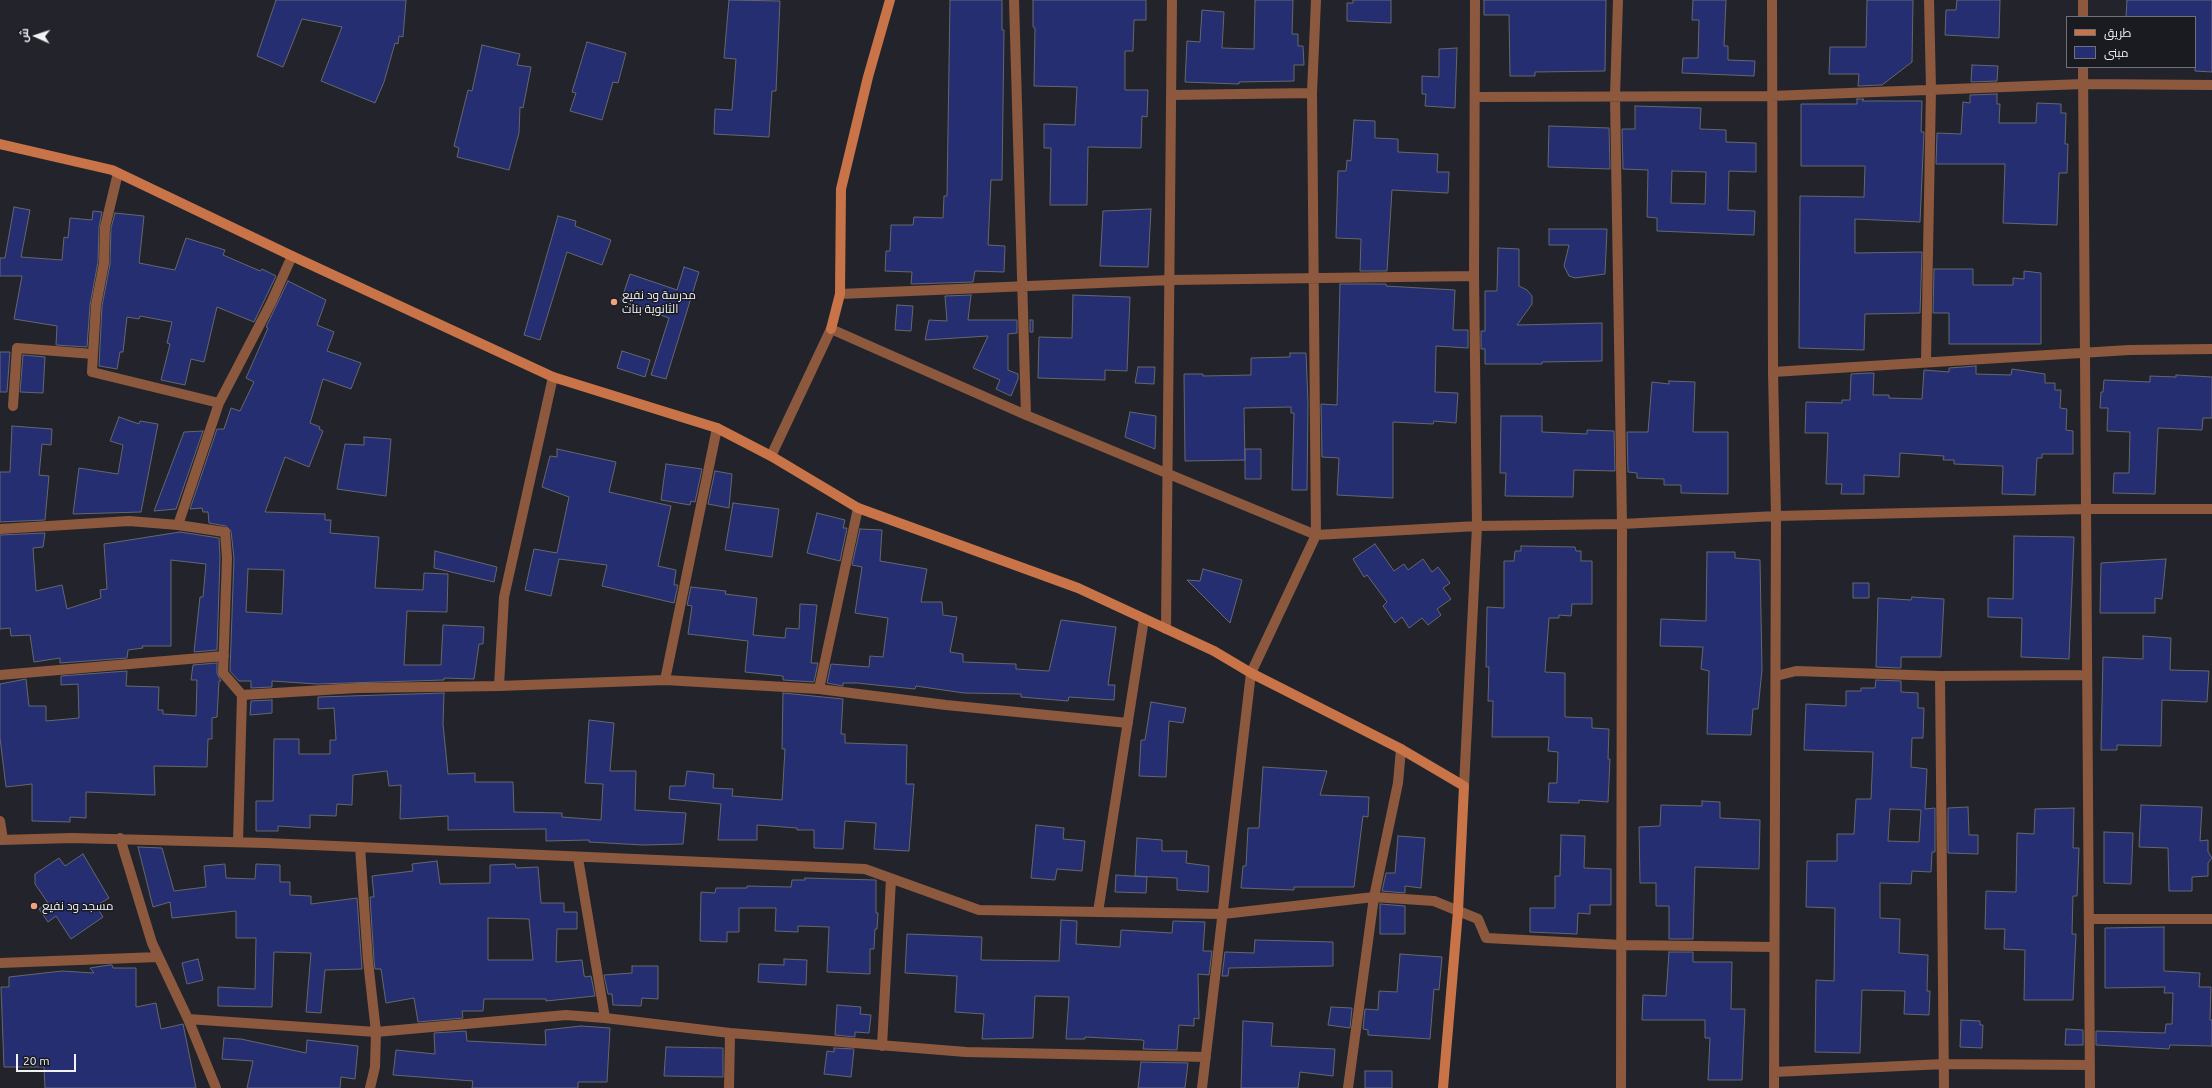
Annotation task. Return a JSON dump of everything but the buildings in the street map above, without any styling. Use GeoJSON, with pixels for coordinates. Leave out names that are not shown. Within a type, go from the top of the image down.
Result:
{"type":"FeatureCollection","features":[{"type":"Feature","properties":{"kind":"street"},"geometry":{"type":"LineString","coordinates":[[771,456],[831,329],[840,294],[841,190],[868,77],[890,0]]}},
{"type":"Feature","properties":{"kind":"street"},"geometry":{"type":"LineString","coordinates":[[1014,0],[1024,288],[1026,415]]}},
{"type":"Feature","properties":{"kind":"street"},"geometry":{"type":"LineString","coordinates":[[1166,629],[1172,0]]}},
{"type":"Feature","properties":{"kind":"street"},"geometry":{"type":"LineString","coordinates":[[1202,1088],[1251,674],[1316,535],[1312,93],[1316,0]]}},
{"type":"Feature","properties":{"kind":"street"},"geometry":{"type":"LineString","coordinates":[[1443,1088],[1458,911],[1477,526],[1474,276],[1475,0]]}},
{"type":"Feature","properties":{"kind":"street"},"geometry":{"type":"LineString","coordinates":[[1618,0],[1615,96],[1622,524],[1621,1088]]}},
{"type":"Feature","properties":{"kind":"street"},"geometry":{"type":"LineString","coordinates":[[1772,0],[1771,96],[1773,372],[1776,516],[1774,1088]]}},
{"type":"Feature","properties":{"kind":"street"},"geometry":{"type":"LineString","coordinates":[[1926,361],[1932,89],[1929,0]]}},
{"type":"Feature","properties":{"kind":"street"},"geometry":{"type":"LineString","coordinates":[[2083,0],[2083,16]]}},
{"type":"Feature","properties":{"kind":"street"},"geometry":{"type":"LineString","coordinates":[[2083,68],[2090,1088]]}},
{"type":"Feature","properties":{"kind":"street"},"geometry":{"type":"LineString","coordinates":[[1475,97],[1771,96],[2083,84],[2212,85]]}},
{"type":"Feature","properties":{"kind":"street"},"geometry":{"type":"LineString","coordinates":[[1171,95],[1312,93]]}},
{"type":"Feature","properties":{"kind":"street"},"geometry":{"type":"LineString","coordinates":[[0,144],[118,173],[292,256],[553,377],[717,428],[771,456],[858,508],[1078,588],[1214,651],[1251,674],[1401,748],[1464,786]]}},
{"type":"Feature","properties":{"kind":"street"},"geometry":{"type":"LineString","coordinates":[[118,173],[105,226],[104,263],[96,305],[92,372],[219,403]]}},
{"type":"Feature","properties":{"kind":"street"},"geometry":{"type":"LineString","coordinates":[[178,525],[219,403],[271,303],[292,256]]}},
{"type":"Feature","properties":{"kind":"street"},"geometry":{"type":"LineString","coordinates":[[840,294],[1024,288],[1170,280],[1474,276]]}},
{"type":"Feature","properties":{"kind":"street"},"geometry":{"type":"LineString","coordinates":[[831,329],[1026,415],[1316,535],[1477,526],[1622,524],[1776,516],[2086,509],[2212,509]]}},
{"type":"Feature","properties":{"kind":"street"},"geometry":{"type":"LineString","coordinates":[[13,406],[17,348],[93,354]]}},
{"type":"Feature","properties":{"kind":"street"},"geometry":{"type":"LineString","coordinates":[[1773,372],[1926,361],[2085,354],[2129,350],[2212,349]]}},
{"type":"Feature","properties":{"kind":"street"},"geometry":{"type":"LineString","coordinates":[[499,686],[504,597],[553,377]]}},
{"type":"Feature","properties":{"kind":"street"},"geometry":{"type":"LineString","coordinates":[[665,680],[717,428]]}},
{"type":"Feature","properties":{"kind":"street"},"geometry":{"type":"LineString","coordinates":[[819,690],[858,508]]}},
{"type":"Feature","properties":{"kind":"street"},"geometry":{"type":"LineString","coordinates":[[0,529],[129,521],[178,525],[225,532],[227,558],[223,673],[242,695],[238,842]]}},
{"type":"Feature","properties":{"kind":"street"},"geometry":{"type":"LineString","coordinates":[[1098,912],[1144,618]]}},
{"type":"Feature","properties":{"kind":"street"},"geometry":{"type":"LineString","coordinates":[[0,675],[224,656]]}},
{"type":"Feature","properties":{"kind":"street"},"geometry":{"type":"LineString","coordinates":[[1776,676],[1796,671],[1940,676],[2087,675]]}},
{"type":"Feature","properties":{"kind":"street"},"geometry":{"type":"LineString","coordinates":[[1940,676],[1944,1088]]}},
{"type":"Feature","properties":{"kind":"street"},"geometry":{"type":"LineString","coordinates":[[242,695],[357,688],[499,686],[665,680],[819,690],[946,705],[1128,723]]}},
{"type":"Feature","properties":{"kind":"street"},"geometry":{"type":"LineString","coordinates":[[1348,1088],[1374,897],[1398,783],[1401,748]]}},
{"type":"Feature","properties":{"kind":"street"},"geometry":{"type":"LineString","coordinates":[[0,821],[1,840],[120,838],[360,846],[578,858],[865,869],[979,910],[1223,914],[1374,897],[1434,901],[1478,919],[1486,938],[1622,945],[1774,947]]}},
{"type":"Feature","properties":{"kind":"street"},"geometry":{"type":"LineString","coordinates":[[120,838],[152,943],[188,1019],[216,1088]]}},
{"type":"Feature","properties":{"kind":"street"},"geometry":{"type":"LineString","coordinates":[[360,846],[368,962],[376,1032],[375,1067],[370,1088]]}},
{"type":"Feature","properties":{"kind":"street"},"geometry":{"type":"LineString","coordinates":[[578,858],[605,1018]]}},
{"type":"Feature","properties":{"kind":"street"},"geometry":{"type":"LineString","coordinates":[[882,1046],[891,878]]}},
{"type":"Feature","properties":{"kind":"street"},"geometry":{"type":"LineString","coordinates":[[2089,919],[2212,919]]}},
{"type":"Feature","properties":{"kind":"street"},"geometry":{"type":"LineString","coordinates":[[0,963],[158,957]]}},
{"type":"Feature","properties":{"kind":"street"},"geometry":{"type":"LineString","coordinates":[[188,1019],[376,1032],[566,1015],[605,1018],[730,1033],[966,1052],[1206,1057]]}},
{"type":"Feature","properties":{"kind":"street"},"geometry":{"type":"LineString","coordinates":[[729,1088],[730,1033]]}},
{"type":"Feature","properties":{"kind":"street"},"geometry":{"type":"LineString","coordinates":[[1774,1072],[1944,1064],[2090,1065]]}},
{"type":"Feature","properties":{"kind":"place","name":"مدرسة ود نفيع الثانوية بنات"},"geometry":{"type":"Point","coordinates":[614,302]}},
{"type":"Feature","properties":{"kind":"place","name":"مسجد ود نفيع"},"geometry":{"type":"Point","coordinates":[34,906]}}]}
